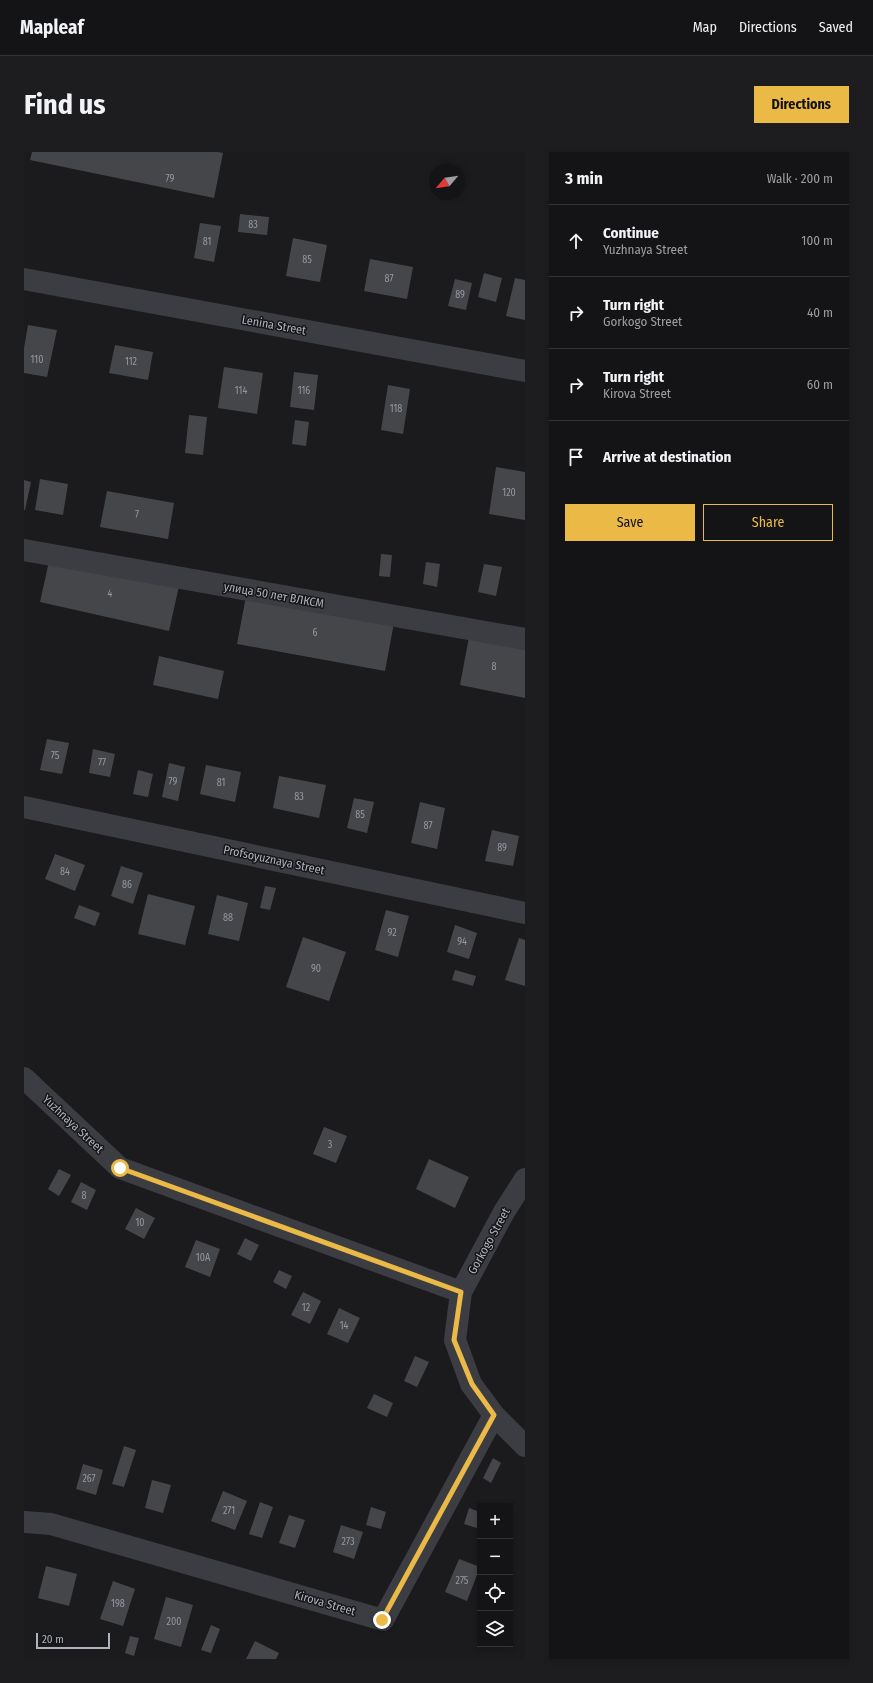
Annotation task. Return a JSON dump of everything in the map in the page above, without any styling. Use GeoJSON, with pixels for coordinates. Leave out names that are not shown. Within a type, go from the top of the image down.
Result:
{"type":"FeatureCollection","features":[{"type":"Feature","properties":{"kind":"street","name":"Lenina Street"},"geometry":{"type":"LineString","coordinates":[[24,279],[525,371]]}},
{"type":"Feature","properties":{"kind":"street","name":"улица 50 лет ВЛКСМ"},"geometry":{"type":"LineString","coordinates":[[24,550],[525,639]]}},
{"type":"Feature","properties":{"kind":"street","name":"Profsoyuznaya Street"},"geometry":{"type":"LineString","coordinates":[[24,807],[525,914]]}},
{"type":"Feature","properties":{"kind":"street","name":"Yuzhnaya Street"},"geometry":{"type":"LineString","coordinates":[[24,1078],[120,1168],[461,1292]]}},
{"type":"Feature","properties":{"kind":"street","name":"Gorkogo Street"},"geometry":{"type":"LineString","coordinates":[[494,1415],[472,1384],[454,1340],[461,1292],[504,1212],[525,1179]]}},
{"type":"Feature","properties":{"kind":"street"},"geometry":{"type":"LineString","coordinates":[[494,1415],[525,1446]]}},
{"type":"Feature","properties":{"kind":"street","name":"Kirova Street"},"geometry":{"type":"LineString","coordinates":[[24,1522],[51,1524],[382,1620],[494,1415]]}},
{"type":"Feature","properties":{"kind":"building"},"geometry":{"type":"Polygon","coordinates":[[[32,152],[223,153],[214,198],[30,160],[32,152]]]}},
{"type":"Feature","properties":{"kind":"building"},"geometry":{"type":"Polygon","coordinates":[[[240,214],[269,217],[267,235],[238,232],[240,214]]]}},
{"type":"Feature","properties":{"kind":"building"},"geometry":{"type":"Polygon","coordinates":[[[200,223],[221,226],[214,262],[194,258],[200,223]]]}},
{"type":"Feature","properties":{"kind":"building"},"geometry":{"type":"Polygon","coordinates":[[[293,238],[327,245],[320,282],[286,276],[293,238]]]}},
{"type":"Feature","properties":{"kind":"building"},"geometry":{"type":"Polygon","coordinates":[[[370,259],[413,267],[407,299],[364,291],[370,259]]]}},
{"type":"Feature","properties":{"kind":"building"},"geometry":{"type":"Polygon","coordinates":[[[484,273],[502,278],[496,302],[478,297],[484,273]]]}},
{"type":"Feature","properties":{"kind":"building"},"geometry":{"type":"Polygon","coordinates":[[[515,278],[525,280],[525,320],[506,316],[515,278]]]}},
{"type":"Feature","properties":{"kind":"building"},"geometry":{"type":"Polygon","coordinates":[[[455,279],[472,283],[466,310],[448,306],[455,279]]]}},
{"type":"Feature","properties":{"kind":"building"},"geometry":{"type":"Polygon","coordinates":[[[28,325],[57,330],[47,377],[24,373],[24,348],[28,325]]]}},
{"type":"Feature","properties":{"kind":"building"},"geometry":{"type":"Polygon","coordinates":[[[115,345],[153,352],[148,380],[109,373],[115,345]]]}},
{"type":"Feature","properties":{"kind":"building"},"geometry":{"type":"Polygon","coordinates":[[[224,367],[263,373],[257,414],[218,408],[224,367]]]}},
{"type":"Feature","properties":{"kind":"building"},"geometry":{"type":"Polygon","coordinates":[[[294,372],[318,375],[314,410],[290,407],[294,372]]]}},
{"type":"Feature","properties":{"kind":"building"},"geometry":{"type":"Polygon","coordinates":[[[388,385],[410,389],[403,434],[381,430],[388,385]]]}},
{"type":"Feature","properties":{"kind":"building"},"geometry":{"type":"Polygon","coordinates":[[[189,415],[207,417],[203,455],[185,453],[189,415]]]}},
{"type":"Feature","properties":{"kind":"building"},"geometry":{"type":"Polygon","coordinates":[[[295,420],[309,422],[306,446],[292,444],[295,420]]]}},
{"type":"Feature","properties":{"kind":"building"},"geometry":{"type":"Polygon","coordinates":[[[496,467],[525,472],[525,520],[489,514],[496,467]]]}},
{"type":"Feature","properties":{"kind":"building"},"geometry":{"type":"Polygon","coordinates":[[[40,479],[68,484],[63,515],[35,510],[40,479]]]}},
{"type":"Feature","properties":{"kind":"building"},"geometry":{"type":"Polygon","coordinates":[[[24,480],[31,482],[25,510],[24,510],[24,480]]]}},
{"type":"Feature","properties":{"kind":"building"},"geometry":{"type":"Polygon","coordinates":[[[107,491],[174,503],[168,539],[100,527],[107,491]]]}},
{"type":"Feature","properties":{"kind":"building"},"geometry":{"type":"Polygon","coordinates":[[[381,554],[392,555],[390,577],[379,576],[381,554]]]}},
{"type":"Feature","properties":{"kind":"building"},"geometry":{"type":"Polygon","coordinates":[[[50,557],[179,586],[169,631],[40,602],[50,557]]]}},
{"type":"Feature","properties":{"kind":"building"},"geometry":{"type":"Polygon","coordinates":[[[426,562],[440,564],[437,587],[423,584],[426,562]]]}},
{"type":"Feature","properties":{"kind":"building"},"geometry":{"type":"Polygon","coordinates":[[[484,564],[502,567],[496,596],[478,592],[484,564]]]}},
{"type":"Feature","properties":{"kind":"building"},"geometry":{"type":"Polygon","coordinates":[[[246,596],[394,623],[385,671],[237,644],[246,596]]]}},
{"type":"Feature","properties":{"kind":"building"},"geometry":{"type":"Polygon","coordinates":[[[469,637],[525,648],[525,698],[460,685],[469,637]]]}},
{"type":"Feature","properties":{"kind":"building"},"geometry":{"type":"Polygon","coordinates":[[[159,656],[224,671],[218,699],[153,685],[159,656]]]}},
{"type":"Feature","properties":{"kind":"building"},"geometry":{"type":"Polygon","coordinates":[[[47,739],[69,743],[62,774],[40,770],[47,739]]]}},
{"type":"Feature","properties":{"kind":"building"},"geometry":{"type":"Polygon","coordinates":[[[93,749],[115,754],[110,777],[89,773],[93,749]]]}},
{"type":"Feature","properties":{"kind":"building"},"geometry":{"type":"Polygon","coordinates":[[[169,763],[185,767],[178,801],[162,797],[169,763]]]}},
{"type":"Feature","properties":{"kind":"building"},"geometry":{"type":"Polygon","coordinates":[[[206,765],[241,772],[235,802],[200,794],[206,765]]]}},
{"type":"Feature","properties":{"kind":"building"},"geometry":{"type":"Polygon","coordinates":[[[138,770],[153,774],[148,797],[133,794],[138,770]]]}},
{"type":"Feature","properties":{"kind":"building"},"geometry":{"type":"Polygon","coordinates":[[[279,776],[326,785],[319,818],[273,808],[279,776]]]}},
{"type":"Feature","properties":{"kind":"building"},"geometry":{"type":"Polygon","coordinates":[[[354,798],[374,802],[367,833],[347,828],[354,798]]]}},
{"type":"Feature","properties":{"kind":"building"},"geometry":{"type":"Polygon","coordinates":[[[420,802],[445,808],[437,849],[411,843],[420,802]]]}},
{"type":"Feature","properties":{"kind":"building"},"geometry":{"type":"Polygon","coordinates":[[[492,830],[519,836],[513,866],[485,861],[492,830]]]}},
{"type":"Feature","properties":{"kind":"building"},"geometry":{"type":"Polygon","coordinates":[[[55,854],[85,865],[75,891],[45,879],[55,854]]]}},
{"type":"Feature","properties":{"kind":"building"},"geometry":{"type":"Polygon","coordinates":[[[121,866],[143,873],[133,904],[111,896],[121,866]]]}},
{"type":"Feature","properties":{"kind":"building"},"geometry":{"type":"Polygon","coordinates":[[[265,886],[276,888],[270,910],[260,908],[265,886]]]}},
{"type":"Feature","properties":{"kind":"building"},"geometry":{"type":"Polygon","coordinates":[[[148,894],[195,906],[185,945],[138,934],[148,894]]]}},
{"type":"Feature","properties":{"kind":"building"},"geometry":{"type":"Polygon","coordinates":[[[217,895],[248,903],[239,941],[208,934],[217,895]]]}},
{"type":"Feature","properties":{"kind":"building"},"geometry":{"type":"Polygon","coordinates":[[[79,905],[100,913],[95,926],[74,918],[79,905]]]}},
{"type":"Feature","properties":{"kind":"building"},"geometry":{"type":"Polygon","coordinates":[[[386,910],[409,916],[398,957],[375,950],[386,910]]]}},
{"type":"Feature","properties":{"kind":"building"},"geometry":{"type":"Polygon","coordinates":[[[455,925],[477,933],[469,959],[447,952],[455,925]]]}},
{"type":"Feature","properties":{"kind":"building"},"geometry":{"type":"Polygon","coordinates":[[[303,937],[346,952],[329,1001],[286,987],[303,937]]]}},
{"type":"Feature","properties":{"kind":"building"},"geometry":{"type":"Polygon","coordinates":[[[519,938],[525,940],[525,986],[505,980],[519,938]]]}},
{"type":"Feature","properties":{"kind":"building"},"geometry":{"type":"Polygon","coordinates":[[[455,970],[476,976],[473,986],[452,980],[455,970]]]}},
{"type":"Feature","properties":{"kind":"building"},"geometry":{"type":"Polygon","coordinates":[[[324,1127],[347,1136],[336,1163],[313,1154],[324,1127]]]}},
{"type":"Feature","properties":{"kind":"building"},"geometry":{"type":"Polygon","coordinates":[[[429,1159],[469,1177],[455,1208],[416,1189],[429,1159]]]}},
{"type":"Feature","properties":{"kind":"building"},"geometry":{"type":"Polygon","coordinates":[[[59,1169],[71,1175],[59,1196],[48,1189],[59,1169]]]}},
{"type":"Feature","properties":{"kind":"building"},"geometry":{"type":"Polygon","coordinates":[[[81,1182],[96,1190],[87,1210],[71,1202],[81,1182]]]}},
{"type":"Feature","properties":{"kind":"building"},"geometry":{"type":"Polygon","coordinates":[[[136,1208],[155,1218],[144,1239],[125,1229],[136,1208]]]}},
{"type":"Feature","properties":{"kind":"building"},"geometry":{"type":"Polygon","coordinates":[[[245,1238],[259,1245],[251,1261],[237,1254],[245,1238]]]}},
{"type":"Feature","properties":{"kind":"building"},"geometry":{"type":"Polygon","coordinates":[[[196,1240],[220,1249],[210,1277],[185,1267],[196,1240]]]}},
{"type":"Feature","properties":{"kind":"building"},"geometry":{"type":"Polygon","coordinates":[[[279,1270],[292,1276],[286,1289],[273,1282],[279,1270]]]}},
{"type":"Feature","properties":{"kind":"building"},"geometry":{"type":"Polygon","coordinates":[[[303,1292],[321,1301],[310,1324],[291,1315],[303,1292]]]}},
{"type":"Feature","properties":{"kind":"building"},"geometry":{"type":"Polygon","coordinates":[[[339,1308],[360,1318],[348,1343],[327,1334],[339,1308]]]}},
{"type":"Feature","properties":{"kind":"building"},"geometry":{"type":"Polygon","coordinates":[[[415,1356],[429,1362],[417,1387],[404,1381],[415,1356]]]}},
{"type":"Feature","properties":{"kind":"building"},"geometry":{"type":"Polygon","coordinates":[[[374,1394],[393,1403],[387,1417],[367,1408],[374,1394]]]}},
{"type":"Feature","properties":{"kind":"building"},"geometry":{"type":"Polygon","coordinates":[[[124,1446],[136,1450],[124,1487],[112,1484],[124,1446]]]}},
{"type":"Feature","properties":{"kind":"building"},"geometry":{"type":"Polygon","coordinates":[[[493,1458],[501,1463],[491,1483],[483,1478],[493,1458]]]}},
{"type":"Feature","properties":{"kind":"building"},"geometry":{"type":"Polygon","coordinates":[[[83,1464],[103,1470],[96,1495],[76,1489],[83,1464]]]}},
{"type":"Feature","properties":{"kind":"building"},"geometry":{"type":"Polygon","coordinates":[[[152,1480],[171,1485],[163,1513],[145,1508],[152,1480]]]}},
{"type":"Feature","properties":{"kind":"building"},"geometry":{"type":"Polygon","coordinates":[[[223,1491],[247,1501],[235,1530],[211,1521],[223,1491]]]}},
{"type":"Feature","properties":{"kind":"building"},"geometry":{"type":"Polygon","coordinates":[[[260,1502],[273,1507],[262,1538],[249,1534],[260,1502]]]}},
{"type":"Feature","properties":{"kind":"building"},"geometry":{"type":"Polygon","coordinates":[[[371,1507],[386,1512],[381,1529],[366,1525],[371,1507]]]}},
{"type":"Feature","properties":{"kind":"building"},"geometry":{"type":"Polygon","coordinates":[[[469,1508],[477,1511],[477,1528],[464,1524],[469,1508]]]}},
{"type":"Feature","properties":{"kind":"building"},"geometry":{"type":"Polygon","coordinates":[[[289,1515],[305,1520],[295,1548],[279,1543],[289,1515]]]}},
{"type":"Feature","properties":{"kind":"building"},"geometry":{"type":"Polygon","coordinates":[[[341,1525],[363,1532],[354,1559],[333,1552],[341,1525]]]}},
{"type":"Feature","properties":{"kind":"building"},"geometry":{"type":"Polygon","coordinates":[[[459,1559],[477,1566],[477,1575],[467,1601],[445,1592],[459,1559]]]}},
{"type":"Feature","properties":{"kind":"building"},"geometry":{"type":"Polygon","coordinates":[[[46,1566],[77,1574],[69,1606],[38,1598],[46,1566]]]}},
{"type":"Feature","properties":{"kind":"building"},"geometry":{"type":"Polygon","coordinates":[[[113,1581],[135,1589],[123,1626],[100,1619],[113,1581]]]}},
{"type":"Feature","properties":{"kind":"building"},"geometry":{"type":"Polygon","coordinates":[[[166,1597],[193,1605],[181,1647],[154,1639],[166,1597]]]}},
{"type":"Feature","properties":{"kind":"building"},"geometry":{"type":"Polygon","coordinates":[[[211,1625],[220,1629],[211,1653],[201,1650],[211,1625]]]}},
{"type":"Feature","properties":{"kind":"building"},"geometry":{"type":"Polygon","coordinates":[[[130,1636],[139,1638],[134,1656],[125,1653],[130,1636]]]}},
{"type":"Feature","properties":{"kind":"building"},"geometry":{"type":"Polygon","coordinates":[[[255,1641],[279,1653],[276,1659],[246,1659],[255,1641]]]}},
{"type":"Feature","properties":{"kind":"route"},"geometry":{"type":"LineString","coordinates":[[120,1168],[461,1292],[454,1340],[472,1384],[494,1415],[382,1620]]}}]}
